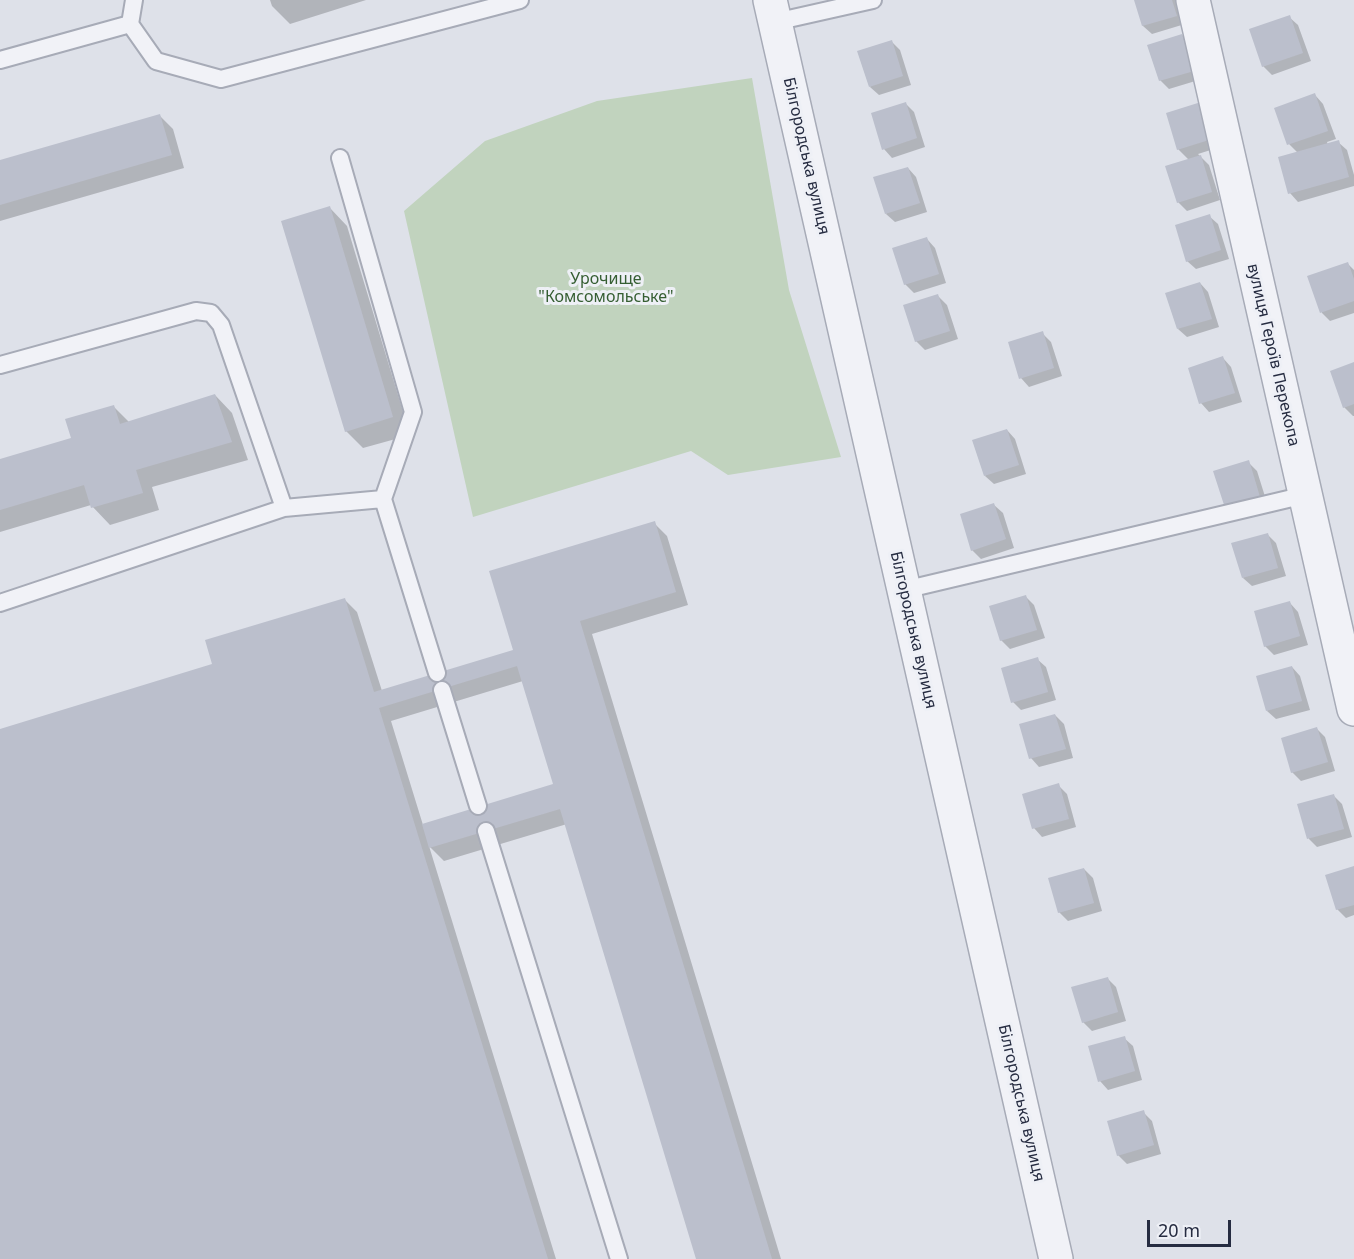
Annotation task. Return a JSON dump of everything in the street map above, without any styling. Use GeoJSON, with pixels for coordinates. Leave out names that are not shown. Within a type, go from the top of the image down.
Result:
{"type":"FeatureCollection","features":[{"type":"Feature","properties":{"kind":"street","name":"вулиця Героїв Перекопа"},"geometry":{"type":"LineString","coordinates":[[1193,0],[1354,709]]}},
{"type":"Feature","properties":{"kind":"street","name":"Білгородська вулиця"},"geometry":{"type":"LineString","coordinates":[[773,11],[1056,1259]]}},
{"type":"Feature","properties":{"kind":"lane"},"geometry":{"type":"LineString","coordinates":[[134,0],[130,24],[156,61],[221,79],[520,0]]}},
{"type":"Feature","properties":{"kind":"lane"},"geometry":{"type":"LineString","coordinates":[[773,11],[873,0]]}},
{"type":"Feature","properties":{"kind":"lane"},"geometry":{"type":"LineString","coordinates":[[0,60],[130,24]]}},
{"type":"Feature","properties":{"kind":"lane"},"geometry":{"type":"LineString","coordinates":[[340,158],[413,412],[383,499],[478,806]]}},
{"type":"Feature","properties":{"kind":"lane"},"geometry":{"type":"LineString","coordinates":[[0,365],[196,311],[211,313],[221,325],[284,508]]}},
{"type":"Feature","properties":{"kind":"lane"},"geometry":{"type":"LineString","coordinates":[[904,590],[1305,495]]}},
{"type":"Feature","properties":{"kind":"lane"},"geometry":{"type":"LineString","coordinates":[[0,603],[284,508],[383,499]]}},
{"type":"Feature","properties":{"kind":"lane"},"geometry":{"type":"LineString","coordinates":[[486,831],[619,1259]]}},
{"type":"Feature","properties":{"kind":"green space","name":"Урочище \"Комсомольське\""},"geometry":{"type":"Polygon","coordinates":[[[752,78],[789,290],[841,457],[728,475],[691,451],[473,517],[404,211],[485,141],[597,101],[752,78]]]}},
{"type":"Feature","properties":{"kind":"building"},"geometry":{"type":"Polygon","coordinates":[[[1134,0],[1172,0],[1177,16],[1142,26],[1134,0]]]}},
{"type":"Feature","properties":{"kind":"building"},"geometry":{"type":"Polygon","coordinates":[[[1290,15],[1303,53],[1262,67],[1249,29],[1290,15]]]}},
{"type":"Feature","properties":{"kind":"building"},"geometry":{"type":"Polygon","coordinates":[[[1182,34],[1194,71],[1159,81],[1147,45],[1182,34]]]}},
{"type":"Feature","properties":{"kind":"building"},"geometry":{"type":"Polygon","coordinates":[[[892,40],[903,76],[869,87],[857,51],[892,40]]]}},
{"type":"Feature","properties":{"kind":"building"},"geometry":{"type":"Polygon","coordinates":[[[1315,93],[1328,131],[1287,145],[1274,108],[1315,93]]]}},
{"type":"Feature","properties":{"kind":"building"},"geometry":{"type":"Polygon","coordinates":[[[906,102],[917,138],[882,150],[871,113],[906,102]]]}},
{"type":"Feature","properties":{"kind":"building"},"geometry":{"type":"Polygon","coordinates":[[[1201,102],[1212,139],[1177,150],[1166,113],[1201,102]]]}},
{"type":"Feature","properties":{"kind":"building"},"geometry":{"type":"Polygon","coordinates":[[[160,114],[172,155],[0,205],[0,160],[160,114]]]}},
{"type":"Feature","properties":{"kind":"building"},"geometry":{"type":"Polygon","coordinates":[[[1339,140],[1349,177],[1288,194],[1278,157],[1339,140]]]}},
{"type":"Feature","properties":{"kind":"building"},"geometry":{"type":"Polygon","coordinates":[[[1201,155],[1212,192],[1177,203],[1165,166],[1201,155]]]}},
{"type":"Feature","properties":{"kind":"building"},"geometry":{"type":"Polygon","coordinates":[[[908,167],[920,203],[885,214],[873,177],[908,167]]]}},
{"type":"Feature","properties":{"kind":"building"},"geometry":{"type":"Polygon","coordinates":[[[330,206],[393,417],[345,432],[281,221],[330,206]]]}},
{"type":"Feature","properties":{"kind":"building"},"geometry":{"type":"Polygon","coordinates":[[[1210,214],[1221,250],[1186,262],[1175,225],[1210,214]]]}},
{"type":"Feature","properties":{"kind":"building"},"geometry":{"type":"Polygon","coordinates":[[[927,237],[939,274],[904,285],[892,248],[927,237]]]}},
{"type":"Feature","properties":{"kind":"building"},"geometry":{"type":"Polygon","coordinates":[[[1348,262],[1354,279],[1354,301],[1320,313],[1307,276],[1348,262]]]}},
{"type":"Feature","properties":{"kind":"building"},"geometry":{"type":"Polygon","coordinates":[[[1200,282],[1212,319],[1177,329],[1165,293],[1200,282]]]}},
{"type":"Feature","properties":{"kind":"building"},"geometry":{"type":"Polygon","coordinates":[[[938,294],[950,331],[915,342],[903,305],[938,294]]]}},
{"type":"Feature","properties":{"kind":"building"},"geometry":{"type":"Polygon","coordinates":[[[1043,331],[1054,368],[1019,379],[1008,342],[1043,331]]]}},
{"type":"Feature","properties":{"kind":"building"},"geometry":{"type":"Polygon","coordinates":[[[1223,356],[1235,393],[1199,404],[1188,368],[1223,356]]]}},
{"type":"Feature","properties":{"kind":"building"},"geometry":{"type":"Polygon","coordinates":[[[1354,362],[1354,404],[1343,408],[1330,371],[1354,362]]]}},
{"type":"Feature","properties":{"kind":"building"},"geometry":{"type":"Polygon","coordinates":[[[215,394],[232,442],[136,470],[143,493],[91,508],[84,485],[0,510],[0,459],[71,438],[65,419],[114,405],[120,424],[215,394]]]}},
{"type":"Feature","properties":{"kind":"building"},"geometry":{"type":"Polygon","coordinates":[[[1007,429],[1019,465],[984,476],[972,440],[1007,429]]]}},
{"type":"Feature","properties":{"kind":"building"},"geometry":{"type":"Polygon","coordinates":[[[1249,460],[1260,497],[1225,508],[1213,471],[1249,460]]]}},
{"type":"Feature","properties":{"kind":"building"},"geometry":{"type":"Polygon","coordinates":[[[994,503],[1006,539],[971,551],[960,514],[994,503]]]}},
{"type":"Feature","properties":{"kind":"building"},"geometry":{"type":"Polygon","coordinates":[[[655,521],[676,592],[580,621],[772,1259],[696,1259],[560,809],[429,848],[422,824],[553,784],[517,666],[379,708],[548,1259],[0,1259],[0,729],[212,664],[205,640],[345,598],[374,692],[513,650],[489,571],[655,521]]]}},
{"type":"Feature","properties":{"kind":"building"},"geometry":{"type":"Polygon","coordinates":[[[1268,533],[1278,568],[1242,578],[1231,543],[1268,533]]]}},
{"type":"Feature","properties":{"kind":"building"},"geometry":{"type":"Polygon","coordinates":[[[1026,595],[1037,630],[1000,641],[989,606],[1026,595]]]}},
{"type":"Feature","properties":{"kind":"building"},"geometry":{"type":"Polygon","coordinates":[[[1290,601],[1300,636],[1264,647],[1254,611],[1290,601]]]}},
{"type":"Feature","properties":{"kind":"building"},"geometry":{"type":"Polygon","coordinates":[[[1038,657],[1048,692],[1011,703],[1001,668],[1038,657]]]}},
{"type":"Feature","properties":{"kind":"building"},"geometry":{"type":"Polygon","coordinates":[[[1292,666],[1302,701],[1266,711],[1256,676],[1292,666]]]}},
{"type":"Feature","properties":{"kind":"building"},"geometry":{"type":"Polygon","coordinates":[[[1055,714],[1066,749],[1029,759],[1019,724],[1055,714]]]}},
{"type":"Feature","properties":{"kind":"building"},"geometry":{"type":"Polygon","coordinates":[[[1317,727],[1328,762],[1291,773],[1281,738],[1317,727]]]}},
{"type":"Feature","properties":{"kind":"building"},"geometry":{"type":"Polygon","coordinates":[[[1059,783],[1069,819],[1032,829],[1022,794],[1059,783]]]}},
{"type":"Feature","properties":{"kind":"building"},"geometry":{"type":"Polygon","coordinates":[[[1334,794],[1344,829],[1307,839],[1297,804],[1334,794]]]}},
{"type":"Feature","properties":{"kind":"building"},"geometry":{"type":"Polygon","coordinates":[[[1354,866],[1354,905],[1336,910],[1325,875],[1354,866]]]}},
{"type":"Feature","properties":{"kind":"building"},"geometry":{"type":"Polygon","coordinates":[[[1084,868],[1094,903],[1058,913],[1048,878],[1084,868]]]}},
{"type":"Feature","properties":{"kind":"building"},"geometry":{"type":"Polygon","coordinates":[[[1108,977],[1118,1012],[1082,1023],[1071,987],[1108,977]]]}},
{"type":"Feature","properties":{"kind":"building"},"geometry":{"type":"Polygon","coordinates":[[[1125,1036],[1135,1071],[1098,1082],[1088,1046],[1125,1036]]]}},
{"type":"Feature","properties":{"kind":"building"},"geometry":{"type":"Polygon","coordinates":[[[1144,1110],[1154,1145],[1117,1156],[1107,1121],[1144,1110]]]}}]}
